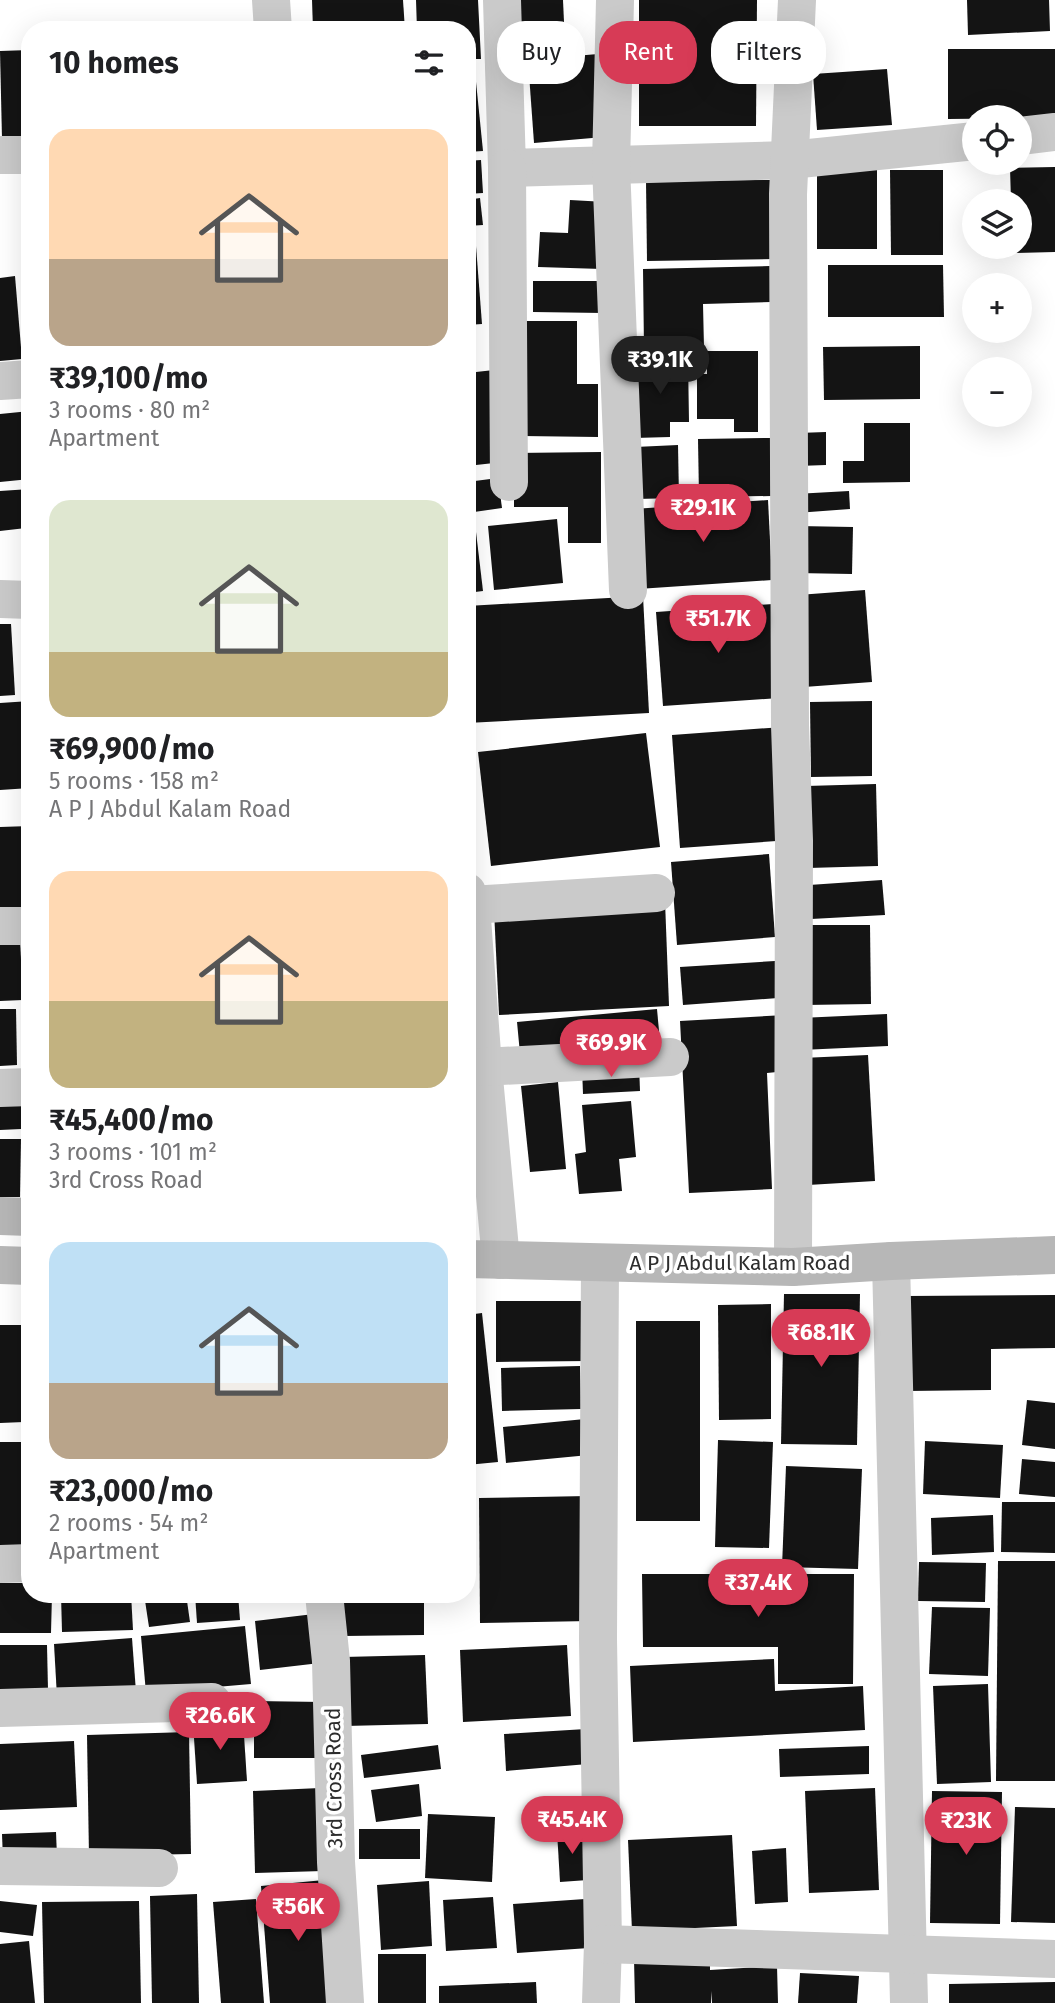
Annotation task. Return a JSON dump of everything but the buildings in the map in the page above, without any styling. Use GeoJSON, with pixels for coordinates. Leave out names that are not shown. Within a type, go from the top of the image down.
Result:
{"type":"FeatureCollection","features":[{"type":"Feature","properties":{"kind":"street"},"geometry":{"type":"LineString","coordinates":[[271,0],[272,21]]}},
{"type":"Feature","properties":{"kind":"street"},"geometry":{"type":"LineString","coordinates":[[502,0],[507,168],[509,482]]}},
{"type":"Feature","properties":{"kind":"street"},"geometry":{"type":"LineString","coordinates":[[615,0],[611,165],[628,590]]}},
{"type":"Feature","properties":{"kind":"street"},"geometry":{"type":"LineString","coordinates":[[793,1267],[794,841],[790,712],[790,160],[797,0]]}},
{"type":"Feature","properties":{"kind":"street"},"geometry":{"type":"LineString","coordinates":[[1032,135],[1055,132]]}},
{"type":"Feature","properties":{"kind":"street"},"geometry":{"type":"LineString","coordinates":[[507,168],[790,160],[962,142]]}},
{"type":"Feature","properties":{"kind":"street"},"geometry":{"type":"LineString","coordinates":[[0,155],[21,155]]}},
{"type":"Feature","properties":{"kind":"street"},"geometry":{"type":"LineString","coordinates":[[0,381],[21,380]]}},
{"type":"Feature","properties":{"kind":"street"},"geometry":{"type":"LineString","coordinates":[[0,599],[21,600]]}},
{"type":"Feature","properties":{"kind":"street"},"geometry":{"type":"LineString","coordinates":[[476,899],[656,893]]}},
{"type":"Feature","properties":{"kind":"street"},"geometry":{"type":"LineString","coordinates":[[0,926],[21,926]]}},
{"type":"Feature","properties":{"kind":"street"},"geometry":{"type":"LineString","coordinates":[[476,1020],[484,1259]]}},
{"type":"Feature","properties":{"kind":"street"},"geometry":{"type":"LineString","coordinates":[[478,1055],[670,1057]]}},
{"type":"Feature","properties":{"kind":"street"},"geometry":{"type":"LineString","coordinates":[[0,1088],[21,1087]]}},
{"type":"Feature","properties":{"kind":"street"},"geometry":{"type":"LineString","coordinates":[[0,1216],[21,1217]]}},
{"type":"Feature","properties":{"kind":"street","name":"A P J Abdul Kalam Road"},"geometry":{"type":"LineString","coordinates":[[484,1259],[793,1267],[1055,1255]]}},
{"type":"Feature","properties":{"kind":"street"},"geometry":{"type":"LineString","coordinates":[[891,1261],[909,2003]]}},
{"type":"Feature","properties":{"kind":"street"},"geometry":{"type":"LineString","coordinates":[[600,1263],[598,1639],[603,1944],[601,2003]]}},
{"type":"Feature","properties":{"kind":"street"},"geometry":{"type":"LineString","coordinates":[[0,1265],[21,1266]]}},
{"type":"Feature","properties":{"kind":"street"},"geometry":{"type":"LineString","coordinates":[[0,1564],[21,1563]]}},
{"type":"Feature","properties":{"kind":"street","name":"3rd Cross Road"},"geometry":{"type":"LineString","coordinates":[[325,1603],[331,1661],[336,1862],[345,2003]]}},
{"type":"Feature","properties":{"kind":"street"},"geometry":{"type":"LineString","coordinates":[[0,1708],[212,1702]]}},
{"type":"Feature","properties":{"kind":"street"},"geometry":{"type":"LineString","coordinates":[[0,1866],[159,1868]]}},
{"type":"Feature","properties":{"kind":"street"},"geometry":{"type":"LineString","coordinates":[[603,1944],[1055,1959]]}}]}
